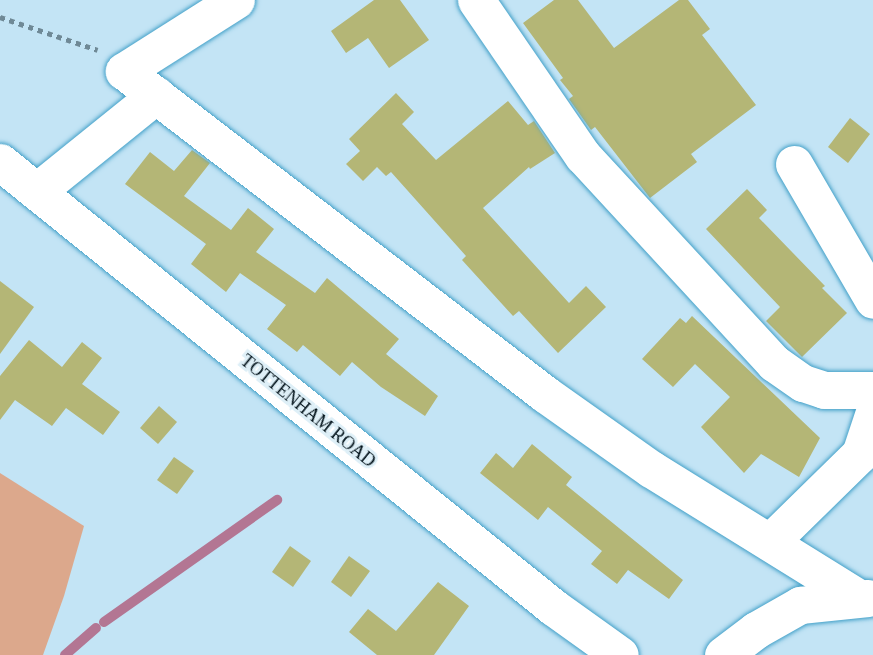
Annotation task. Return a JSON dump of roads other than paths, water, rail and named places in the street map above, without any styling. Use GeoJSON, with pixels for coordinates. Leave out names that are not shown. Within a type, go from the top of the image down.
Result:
{"type":"FeatureCollection","features":[{"type":"Feature","properties":{"kind":"street"},"geometry":{"type":"LineString","coordinates":[[236,0],[124,71],[545,394],[651,469],[866,598]]}},
{"type":"Feature","properties":{"kind":"street"},"geometry":{"type":"LineString","coordinates":[[476,0],[583,156],[774,363],[803,383],[824,390],[873,390]]}},
{"type":"Feature","properties":{"kind":"street"},"geometry":{"type":"LineString","coordinates":[[37,191],[156,95]]}},
{"type":"Feature","properties":{"kind":"street","name":"TOTTENHAM ROAD"},"geometry":{"type":"LineString","coordinates":[[0,162],[553,607],[620,655]]}},
{"type":"Feature","properties":{"kind":"street"},"geometry":{"type":"LineString","coordinates":[[794,164],[873,300]]}},
{"type":"Feature","properties":{"kind":"street"},"geometry":{"type":"LineString","coordinates":[[770,542],[866,461],[873,415]]}},
{"type":"Feature","properties":{"kind":"street"},"geometry":{"type":"LineString","coordinates":[[723,655],[756,630],[800,605],[866,598]]}},
{"type":"Feature","properties":{"kind":"waterway"},"geometry":{"type":"LineString","coordinates":[[104,622],[277,500]]}},
{"type":"Feature","properties":{"kind":"waterway"},"geometry":{"type":"LineString","coordinates":[[65,655],[96,628]]}}]}
